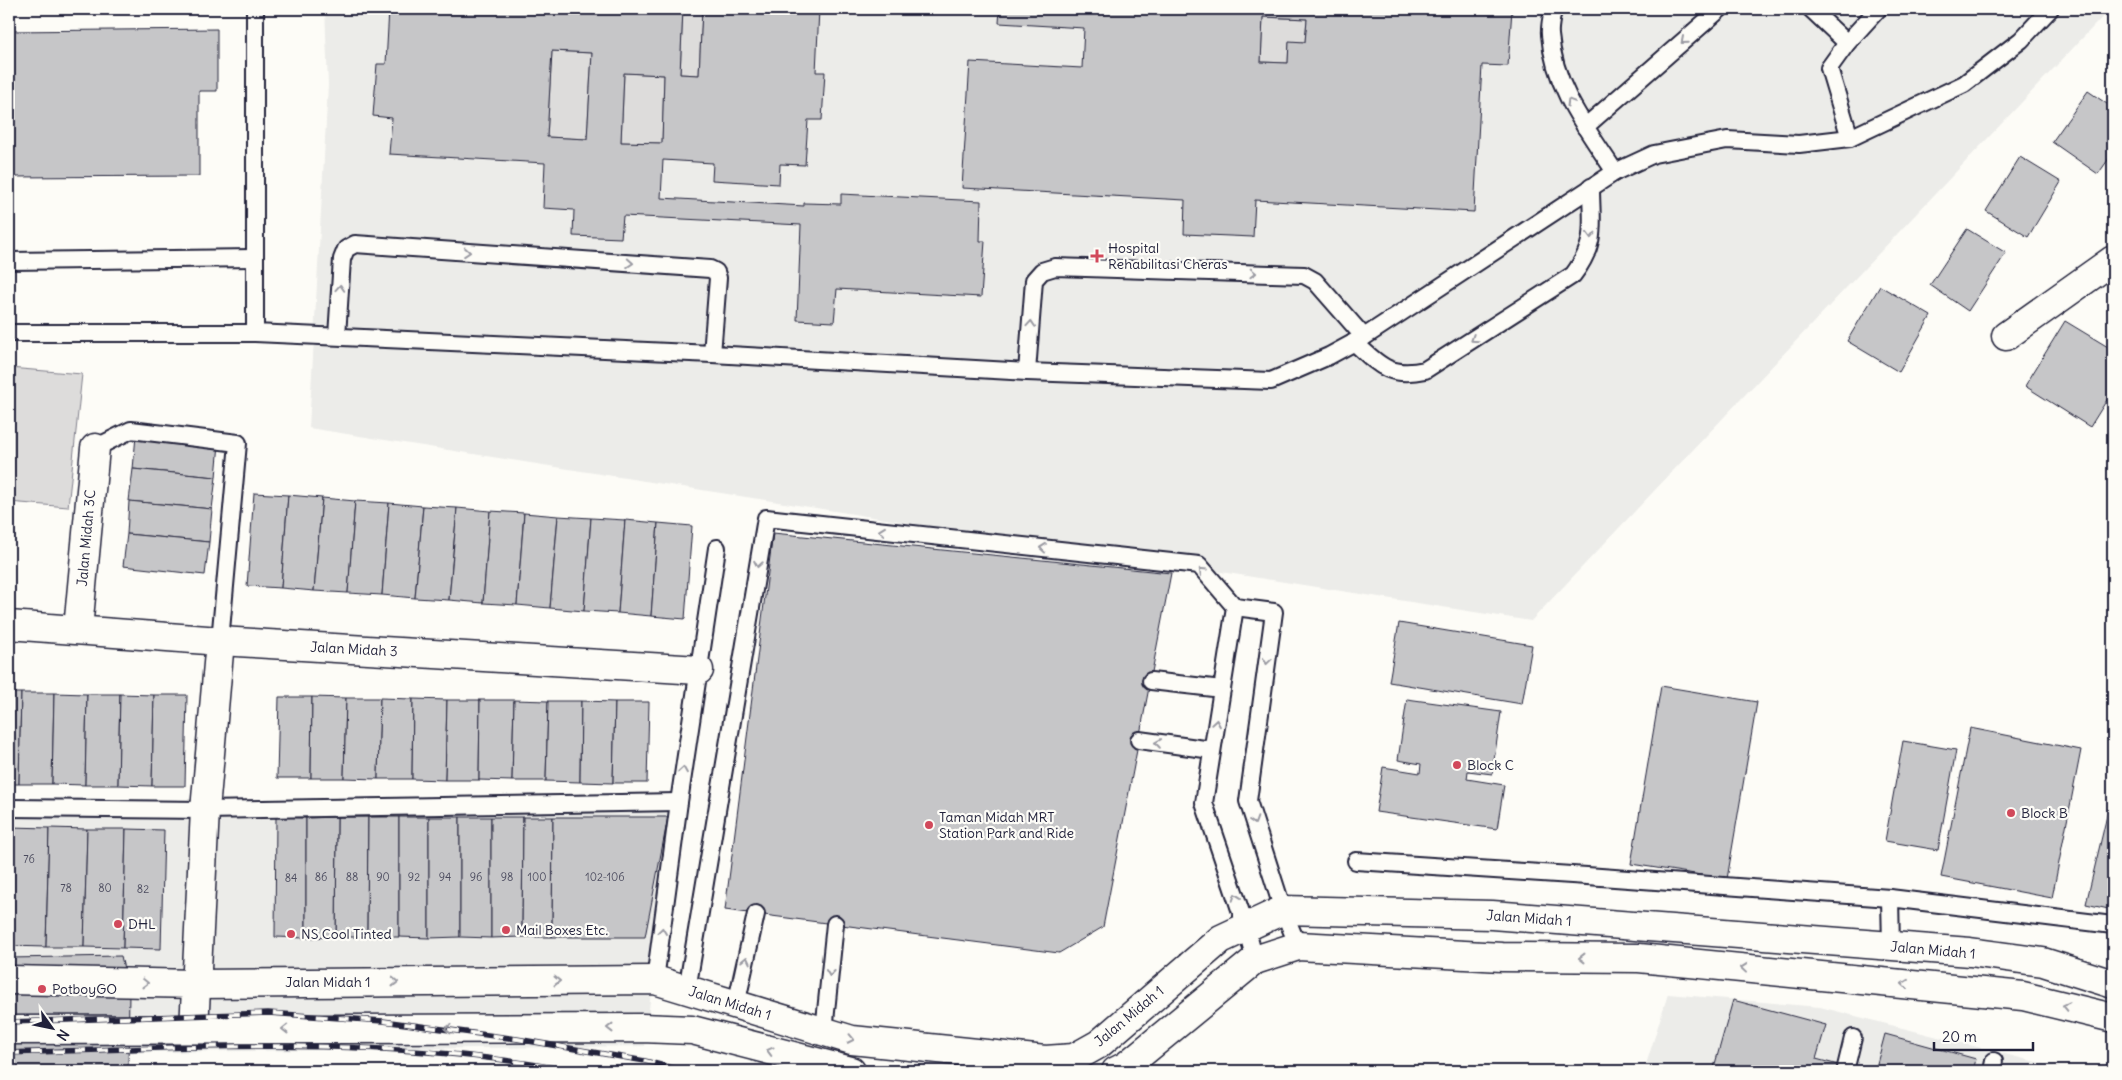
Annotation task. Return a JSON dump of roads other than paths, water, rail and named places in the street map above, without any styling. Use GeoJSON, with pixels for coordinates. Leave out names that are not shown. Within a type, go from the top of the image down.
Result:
{"type":"FeatureCollection","features":[{"type":"Feature","properties":{"kind":"street"},"geometry":{"type":"LineString","coordinates":[[2006,336],[2113,260]]}},
{"type":"Feature","properties":{"kind":"street","name":"Jalan Midah 3C"},"geometry":{"type":"LineString","coordinates":[[78,629],[95,448]]}},
{"type":"Feature","properties":{"kind":"street","name":"Jalan Midah 3"},"geometry":{"type":"LineString","coordinates":[[9,625],[220,641],[699,670]]}},
{"type":"Feature","properties":{"kind":"street"},"geometry":{"type":"LineString","coordinates":[[194,1029],[205,810],[220,641]]}},
{"type":"Feature","properties":{"kind":"street","name":"Jalan Midah 1"},"geometry":{"type":"LineString","coordinates":[[9,980],[196,984],[655,980],[852,1040],[1035,1059],[1074,1058],[1099,1044],[1221,939],[1283,910],[1492,915],[1970,952],[2043,962],[2113,984]]}},
{"type":"Feature","properties":{"kind":"street"},"geometry":{"type":"LineString","coordinates":[[1116,1071],[1126,1066],[1254,960],[1298,946],[1502,957],[1639,958],[2023,996],[2113,1018]]}},
{"type":"Feature","properties":{"kind":"street"},"geometry":{"type":"LineString","coordinates":[[9,1030],[642,1028],[692,1030],[851,1071]]}},
{"type":"Feature","properties":{"kind":"lane"},"geometry":{"type":"LineString","coordinates":[[255,9],[255,333]]}},
{"type":"Feature","properties":{"kind":"lane"},"geometry":{"type":"LineString","coordinates":[[1553,9],[1549,34],[1556,72],[1585,127],[1615,172]]}},
{"type":"Feature","properties":{"kind":"lane"},"geometry":{"type":"LineString","coordinates":[[1585,127],[1720,9]]}},
{"type":"Feature","properties":{"kind":"lane"},"geometry":{"type":"LineString","coordinates":[[1811,9],[1847,44]]}},
{"type":"Feature","properties":{"kind":"lane"},"geometry":{"type":"LineString","coordinates":[[1850,138],[1829,68],[1878,9]]}},
{"type":"Feature","properties":{"kind":"lane"},"geometry":{"type":"LineString","coordinates":[[9,333],[255,333],[336,336],[712,354],[1027,372],[1271,381],[1329,356],[1359,339],[1615,172],[1654,154],[1727,140],[1799,144],[1850,138],[1964,84],[2021,40],[2050,9]]}},
{"type":"Feature","properties":{"kind":"lane"},"geometry":{"type":"LineString","coordinates":[[1027,372],[1034,280],[1042,271],[1055,267],[1304,275],[1315,282],[1380,366],[1392,372],[1411,373],[1425,370],[1573,275],[1584,260],[1592,241],[1591,187]]}},
{"type":"Feature","properties":{"kind":"lane"},"geometry":{"type":"LineString","coordinates":[[336,336],[342,259],[346,249],[354,244],[710,269],[716,272],[718,278],[712,354]]}},
{"type":"Feature","properties":{"kind":"lane"},"geometry":{"type":"LineString","coordinates":[[9,261],[255,258]]}},
{"type":"Feature","properties":{"kind":"lane"},"geometry":{"type":"LineString","coordinates":[[95,448],[131,430],[238,443],[220,641]]}},
{"type":"Feature","properties":{"kind":"lane"},"geometry":{"type":"LineString","coordinates":[[687,990],[766,518],[1199,565],[1235,606],[1274,612],[1248,801],[1283,910],[1298,946]]}},
{"type":"Feature","properties":{"kind":"lane"},"geometry":{"type":"LineString","coordinates":[[655,980],[679,802],[717,548]]}},
{"type":"Feature","properties":{"kind":"lane"},"geometry":{"type":"LineString","coordinates":[[1235,606],[1204,803],[1246,927],[1254,960]]}},
{"type":"Feature","properties":{"kind":"lane"},"geometry":{"type":"LineString","coordinates":[[1150,681],[1222,689]]}},
{"type":"Feature","properties":{"kind":"lane"},"geometry":{"type":"LineString","coordinates":[[1139,740],[1212,750]]}},
{"type":"Feature","properties":{"kind":"lane"},"geometry":{"type":"LineString","coordinates":[[9,808],[205,810],[679,802]]}},
{"type":"Feature","properties":{"kind":"lane"},"geometry":{"type":"LineString","coordinates":[[1356,861],[1890,898],[2113,925]]}},
{"type":"Feature","properties":{"kind":"lane"},"geometry":{"type":"LineString","coordinates":[[1890,898],[1891,946]]}},
{"type":"Feature","properties":{"kind":"lane"},"geometry":{"type":"LineString","coordinates":[[736,1005],[756,914]]}},
{"type":"Feature","properties":{"kind":"lane"},"geometry":{"type":"LineString","coordinates":[[824,1032],[835,924]]}},
{"type":"Feature","properties":{"kind":"lane"},"geometry":{"type":"LineString","coordinates":[[1846,1067],[1853,1038]]}},
{"type":"Feature","properties":{"kind":"railway"},"geometry":{"type":"LineString","coordinates":[[9,1022],[268,1013],[383,1021],[517,1039],[645,1061],[684,1071]]}},
{"type":"Feature","properties":{"kind":"railway"},"geometry":{"type":"LineString","coordinates":[[9,1053],[220,1047],[291,1046],[361,1048],[431,1052],[571,1071]]}},
{"type":"Feature","properties":{"kind":"place","name":"Hospital Rehabilitasi Cheras"},"geometry":{"type":"Point","coordinates":[1097,256]}},
{"type":"Feature","properties":{"kind":"place","name":"Block C"},"geometry":{"type":"Point","coordinates":[1457,765]}},
{"type":"Feature","properties":{"kind":"place","name":"Block B"},"geometry":{"type":"Point","coordinates":[2011,813]}},
{"type":"Feature","properties":{"kind":"place","name":"Taman Midah MRT Station Park and Ride"},"geometry":{"type":"Point","coordinates":[929,825]}},
{"type":"Feature","properties":{"kind":"place","name":"DHL"},"geometry":{"type":"Point","coordinates":[118,924]}},
{"type":"Feature","properties":{"kind":"place","name":"Mail Boxes Etc."},"geometry":{"type":"Point","coordinates":[506,930]}},
{"type":"Feature","properties":{"kind":"place","name":"NS Cool Tinted"},"geometry":{"type":"Point","coordinates":[291,934]}},
{"type":"Feature","properties":{"kind":"place","name":"PotboyGO"},"geometry":{"type":"Point","coordinates":[42,989]}}]}
